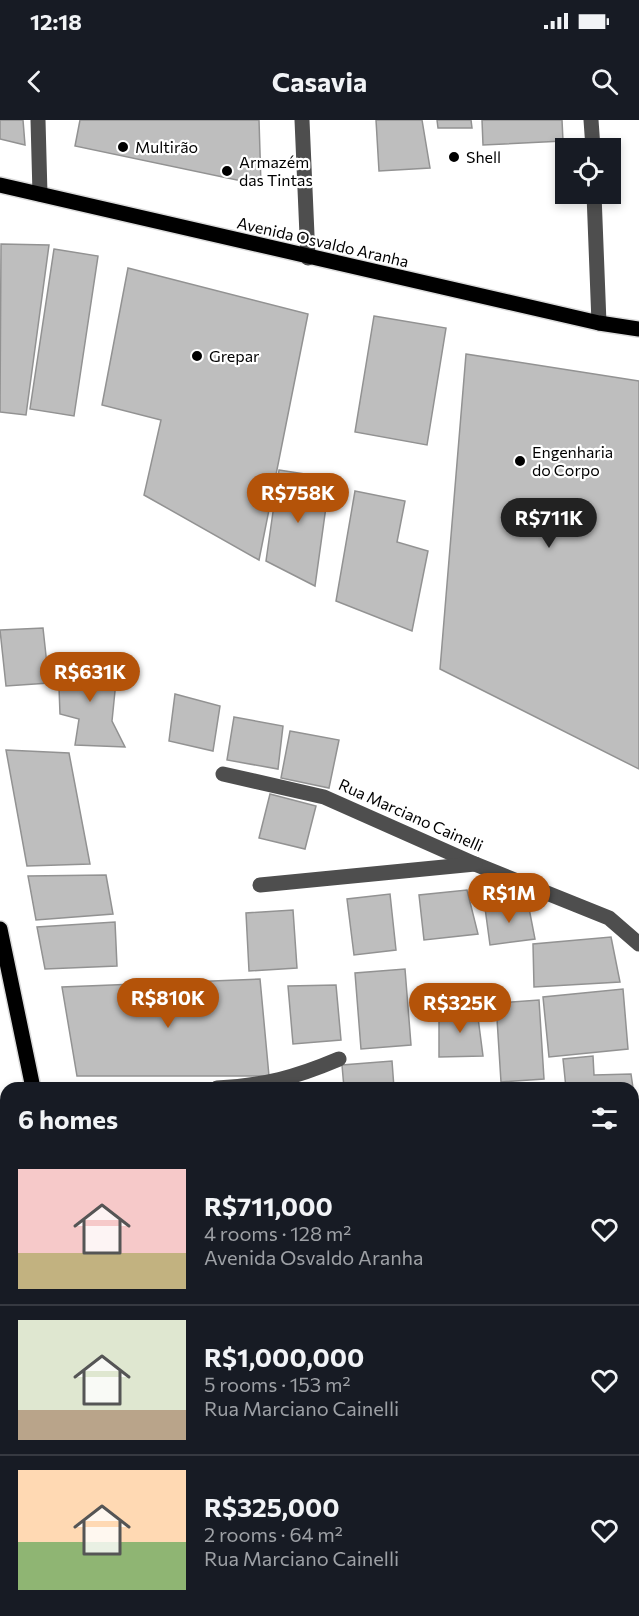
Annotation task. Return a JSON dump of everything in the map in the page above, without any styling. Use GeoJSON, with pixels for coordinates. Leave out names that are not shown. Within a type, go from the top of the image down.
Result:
{"type":"FeatureCollection","features":[{"type":"Feature","properties":{"kind":"main road","name":"Avenida Osvaldo Aranha"},"geometry":{"type":"LineString","coordinates":[[0,185],[308,258],[599,323],[639,329]]}},
{"type":"Feature","properties":{"kind":"main road"},"geometry":{"type":"LineString","coordinates":[[0,929],[32,1082]]}},
{"type":"Feature","properties":{"kind":"street"},"geometry":{"type":"LineString","coordinates":[[38,120],[40,194]]}},
{"type":"Feature","properties":{"kind":"street"},"geometry":{"type":"LineString","coordinates":[[302,120],[308,258]]}},
{"type":"Feature","properties":{"kind":"street"},"geometry":{"type":"LineString","coordinates":[[591,120],[592,138]]}},
{"type":"Feature","properties":{"kind":"street"},"geometry":{"type":"LineString","coordinates":[[594,204],[599,323]]}},
{"type":"Feature","properties":{"kind":"street","name":"Rua Marciano Cainelli"},"geometry":{"type":"LineString","coordinates":[[223,774],[324,797],[475,864],[609,918],[639,944]]}},
{"type":"Feature","properties":{"kind":"street"},"geometry":{"type":"LineString","coordinates":[[260,885],[475,864]]}},
{"type":"Feature","properties":{"kind":"street"},"geometry":{"type":"LineString","coordinates":[[271,1082],[308,1072],[339,1059]]}},
{"type":"Feature","properties":{"kind":"building"},"geometry":{"type":"Polygon","coordinates":[[[0,120],[23,120],[25,145],[0,139],[0,120]]]}},
{"type":"Feature","properties":{"kind":"building"},"geometry":{"type":"Polygon","coordinates":[[[80,120],[259,120],[261,185],[75,146],[80,120]]]}},
{"type":"Feature","properties":{"kind":"building"},"geometry":{"type":"Polygon","coordinates":[[[376,120],[422,120],[430,168],[379,171],[376,120]]]}},
{"type":"Feature","properties":{"kind":"building"},"geometry":{"type":"Polygon","coordinates":[[[437,120],[471,120],[472,128],[438,128],[437,120]]]}},
{"type":"Feature","properties":{"kind":"building"},"geometry":{"type":"Polygon","coordinates":[[[482,120],[562,120],[563,138],[555,138],[555,141],[483,145],[482,120]]]}},
{"type":"Feature","properties":{"kind":"building"},"geometry":{"type":"Polygon","coordinates":[[[1,244],[49,245],[26,415],[0,412],[1,244]]]}},
{"type":"Feature","properties":{"kind":"building"},"geometry":{"type":"Polygon","coordinates":[[[54,249],[98,256],[74,416],[30,409],[54,249]]]}},
{"type":"Feature","properties":{"kind":"building"},"geometry":{"type":"Polygon","coordinates":[[[128,268],[308,314],[259,560],[144,495],[161,420],[102,405],[128,268]]]}},
{"type":"Feature","properties":{"kind":"building"},"geometry":{"type":"Polygon","coordinates":[[[374,316],[446,328],[427,445],[355,432],[374,316]]]}},
{"type":"Feature","properties":{"kind":"building"},"geometry":{"type":"Polygon","coordinates":[[[466,354],[639,381],[639,769],[440,669],[466,354]]]}},
{"type":"Feature","properties":{"kind":"building"},"geometry":{"type":"Polygon","coordinates":[[[279,470],[330,478],[315,586],[266,561],[279,470]]]}},
{"type":"Feature","properties":{"kind":"building"},"geometry":{"type":"Polygon","coordinates":[[[355,491],[405,501],[397,542],[428,551],[412,631],[336,601],[355,491]]]}},
{"type":"Feature","properties":{"kind":"building"},"geometry":{"type":"Polygon","coordinates":[[[43,628],[49,683],[6,686],[0,630],[43,628]]]}},
{"type":"Feature","properties":{"kind":"building"},"geometry":{"type":"Polygon","coordinates":[[[58,661],[117,671],[112,721],[125,747],[75,745],[79,719],[60,714],[58,661]]]}},
{"type":"Feature","properties":{"kind":"building"},"geometry":{"type":"Polygon","coordinates":[[[175,694],[220,706],[213,751],[169,741],[175,694]]]}},
{"type":"Feature","properties":{"kind":"building"},"geometry":{"type":"Polygon","coordinates":[[[234,717],[283,726],[278,769],[227,760],[234,717]]]}},
{"type":"Feature","properties":{"kind":"building"},"geometry":{"type":"Polygon","coordinates":[[[290,731],[339,740],[329,788],[281,778],[290,731]]]}},
{"type":"Feature","properties":{"kind":"building"},"geometry":{"type":"Polygon","coordinates":[[[6,750],[69,753],[90,864],[27,866],[6,750]]]}},
{"type":"Feature","properties":{"kind":"building"},"geometry":{"type":"Polygon","coordinates":[[[270,794],[316,806],[305,849],[259,838],[270,794]]]}},
{"type":"Feature","properties":{"kind":"building"},"geometry":{"type":"Polygon","coordinates":[[[106,875],[113,914],[36,920],[28,876],[106,875]]]}},
{"type":"Feature","properties":{"kind":"building"},"geometry":{"type":"Polygon","coordinates":[[[467,890],[478,934],[424,940],[419,895],[467,890]]]}},
{"type":"Feature","properties":{"kind":"building"},"geometry":{"type":"Polygon","coordinates":[[[390,894],[396,950],[354,955],[347,899],[390,894]]]}},
{"type":"Feature","properties":{"kind":"building"},"geometry":{"type":"Polygon","coordinates":[[[528,903],[535,939],[490,945],[485,908],[528,903]]]}},
{"type":"Feature","properties":{"kind":"building"},"geometry":{"type":"Polygon","coordinates":[[[293,910],[297,968],[249,971],[246,913],[293,910]]]}},
{"type":"Feature","properties":{"kind":"building"},"geometry":{"type":"Polygon","coordinates":[[[115,922],[117,966],[45,969],[37,927],[115,922]]]}},
{"type":"Feature","properties":{"kind":"building"},"geometry":{"type":"Polygon","coordinates":[[[611,937],[620,982],[534,987],[533,944],[611,937]]]}},
{"type":"Feature","properties":{"kind":"building"},"geometry":{"type":"Polygon","coordinates":[[[405,969],[411,1045],[361,1049],[355,973],[405,969]]]}},
{"type":"Feature","properties":{"kind":"building"},"geometry":{"type":"Polygon","coordinates":[[[260,979],[269,1076],[77,1076],[62,987],[260,979]]]}},
{"type":"Feature","properties":{"kind":"building"},"geometry":{"type":"Polygon","coordinates":[[[336,985],[341,1040],[293,1044],[288,986],[336,985]]]}},
{"type":"Feature","properties":{"kind":"building"},"geometry":{"type":"Polygon","coordinates":[[[623,989],[628,1049],[549,1057],[543,997],[623,989]]]}},
{"type":"Feature","properties":{"kind":"building"},"geometry":{"type":"Polygon","coordinates":[[[539,1000],[544,1079],[501,1082],[496,1003],[539,1000]]]}},
{"type":"Feature","properties":{"kind":"building"},"geometry":{"type":"Polygon","coordinates":[[[477,1010],[483,1056],[439,1057],[439,1012],[477,1010]]]}},
{"type":"Feature","properties":{"kind":"building"},"geometry":{"type":"Polygon","coordinates":[[[593,1056],[594,1075],[631,1074],[632,1082],[565,1082],[563,1059],[593,1056]]]}},
{"type":"Feature","properties":{"kind":"building"},"geometry":{"type":"Polygon","coordinates":[[[392,1061],[394,1082],[343,1082],[342,1065],[392,1061]]]}},
{"type":"Feature","properties":{"kind":"place","name":"Multirão"},"geometry":{"type":"Point","coordinates":[123,147]}},
{"type":"Feature","properties":{"kind":"place","name":"Shell"},"geometry":{"type":"Point","coordinates":[454,157]}},
{"type":"Feature","properties":{"kind":"place","name":"Armazém das Tintas"},"geometry":{"type":"Point","coordinates":[227,171]}},
{"type":"Feature","properties":{"kind":"place","name":"Grepar"},"geometry":{"type":"Point","coordinates":[197,356]}},
{"type":"Feature","properties":{"kind":"place","name":"Engenharia do Corpo"},"geometry":{"type":"Point","coordinates":[520,461]}}]}
